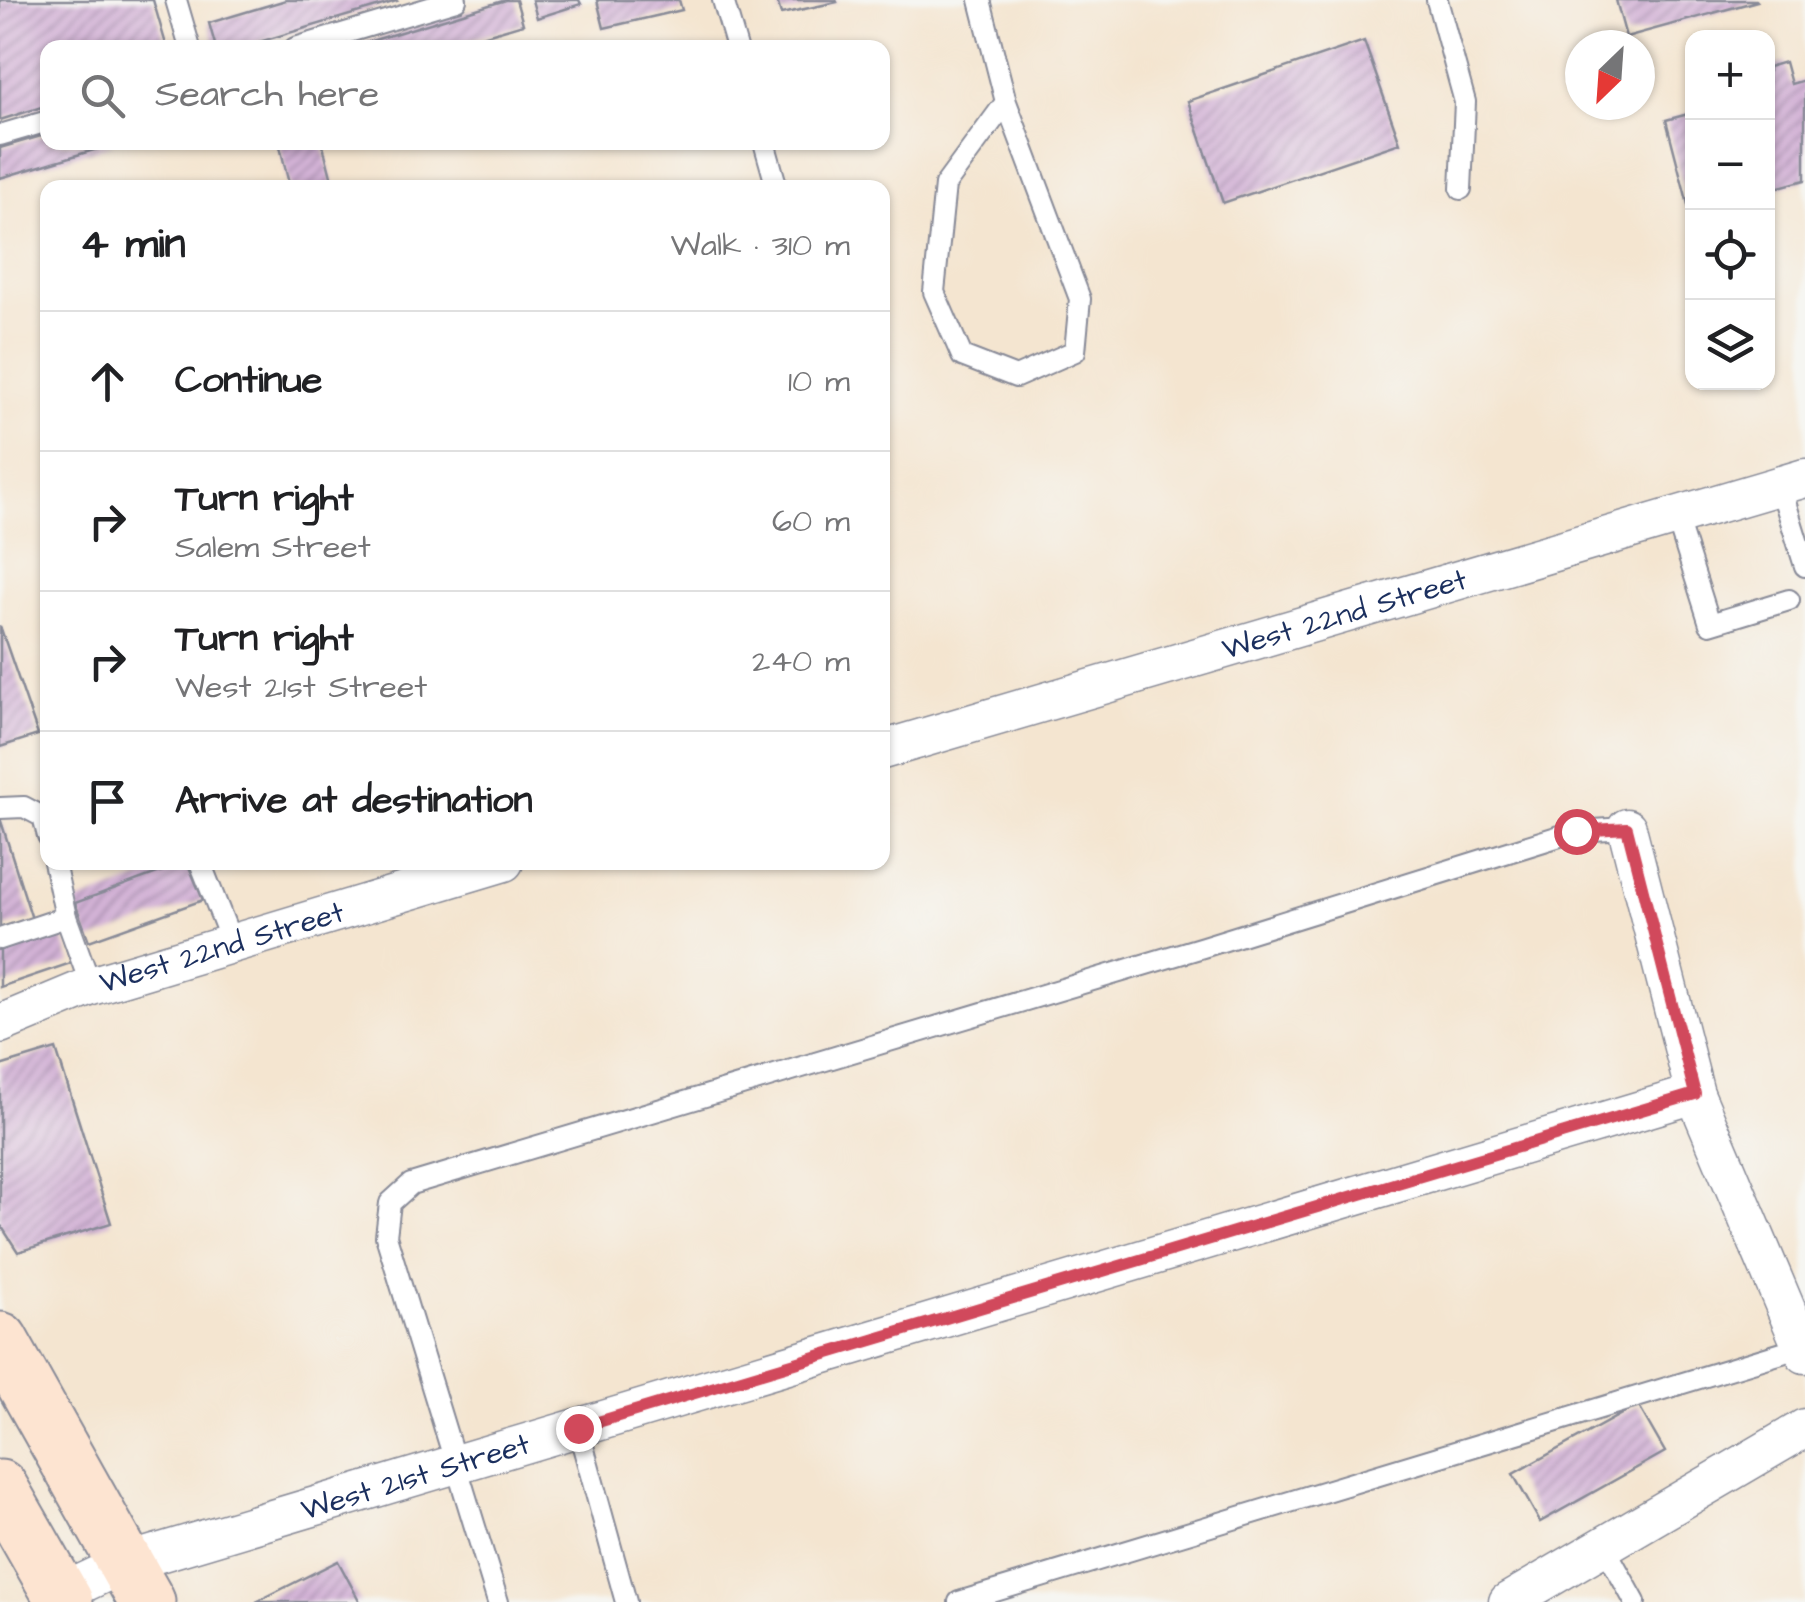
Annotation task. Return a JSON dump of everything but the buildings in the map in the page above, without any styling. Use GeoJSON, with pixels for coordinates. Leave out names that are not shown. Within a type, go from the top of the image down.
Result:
{"type":"FeatureCollection","features":[{"type":"Feature","properties":{"kind":"main road"},"geometry":{"type":"LineString","coordinates":[[0,1340],[136,1583]]}},
{"type":"Feature","properties":{"kind":"main road"},"geometry":{"type":"LineString","coordinates":[[0,1488],[62,1598]]}},
{"type":"Feature","properties":{"kind":"street","name":"West 22nd Street"},"geometry":{"type":"LineString","coordinates":[[890,748],[1792,482]]}},
{"type":"Feature","properties":{"kind":"street"},"geometry":{"type":"LineString","coordinates":[[1627,828],[1695,1094],[1804,1350]]}},
{"type":"Feature","properties":{"kind":"street","name":"West 22nd Street"},"geometry":{"type":"LineString","coordinates":[[0,1024],[91,986],[477,870]]}},
{"type":"Feature","properties":{"kind":"street","name":"West 21st Street"},"geometry":{"type":"LineString","coordinates":[[62,1598],[136,1583],[456,1465],[1695,1094]]}},
{"type":"Feature","properties":{"kind":"street"},"geometry":{"type":"LineString","coordinates":[[1508,1602],[1805,1428]]}},
{"type":"Feature","properties":{"kind":"lane"},"geometry":{"type":"LineString","coordinates":[[176,0],[188,40]]}},
{"type":"Feature","properties":{"kind":"lane"},"geometry":{"type":"LineString","coordinates":[[322,40],[456,0]]}},
{"type":"Feature","properties":{"kind":"lane"},"geometry":{"type":"LineString","coordinates":[[723,0],[735,40]]}},
{"type":"Feature","properties":{"kind":"lane"},"geometry":{"type":"LineString","coordinates":[[980,0],[1006,102],[1080,299],[1075,350],[1016,377],[962,356],[934,292],[945,185],[1006,102]]}},
{"type":"Feature","properties":{"kind":"lane"},"geometry":{"type":"LineString","coordinates":[[1437,0],[1465,102],[1461,189]]}},
{"type":"Feature","properties":{"kind":"lane"},"geometry":{"type":"LineString","coordinates":[[0,135],[40,123]]}},
{"type":"Feature","properties":{"kind":"lane"},"geometry":{"type":"LineString","coordinates":[[766,150],[774,180]]}},
{"type":"Feature","properties":{"kind":"lane"},"geometry":{"type":"LineString","coordinates":[[1792,482],[1805,566]]}},
{"type":"Feature","properties":{"kind":"lane"},"geometry":{"type":"LineString","coordinates":[[1676,516],[1710,624],[1789,600]]}},
{"type":"Feature","properties":{"kind":"lane"},"geometry":{"type":"LineString","coordinates":[[0,808],[24,807],[40,815]]}},
{"type":"Feature","properties":{"kind":"lane"},"geometry":{"type":"LineString","coordinates":[[498,1602],[386,1236],[390,1204],[410,1184],[1184,953],[1576,831],[1627,828]]}},
{"type":"Feature","properties":{"kind":"lane"},"geometry":{"type":"LineString","coordinates":[[56,870],[66,918],[91,986]]}},
{"type":"Feature","properties":{"kind":"lane"},"geometry":{"type":"LineString","coordinates":[[203,870],[232,943]]}},
{"type":"Feature","properties":{"kind":"lane"},"geometry":{"type":"LineString","coordinates":[[0,939],[66,918]]}},
{"type":"Feature","properties":{"kind":"lane"},"geometry":{"type":"LineString","coordinates":[[959,1602],[1804,1350]]}},
{"type":"Feature","properties":{"kind":"lane"},"geometry":{"type":"LineString","coordinates":[[578,1428],[626,1602]]}},
{"type":"Feature","properties":{"kind":"lane"},"geometry":{"type":"LineString","coordinates":[[1604,1546],[1636,1602]]}},
{"type":"Feature","properties":{"kind":"route"},"geometry":{"type":"LineString","coordinates":[[578,1428],[1695,1094],[1627,828],[1576,831]]}}]}
